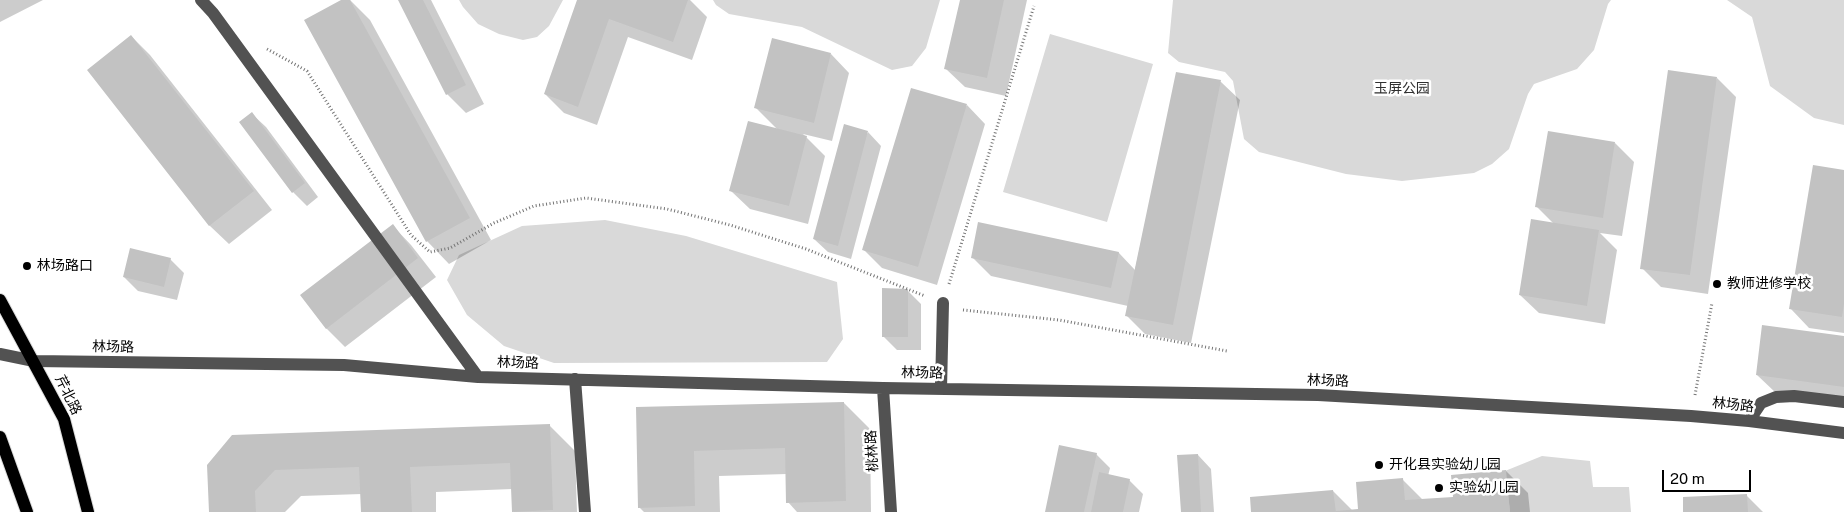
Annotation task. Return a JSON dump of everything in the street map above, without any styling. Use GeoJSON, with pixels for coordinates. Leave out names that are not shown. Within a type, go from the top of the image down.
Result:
{"type":"FeatureCollection","features":[{"type":"Feature","properties":{"kind":"main road","name":"芹北路"},"geometry":{"type":"LineString","coordinates":[[0,300],[64,419],[88,512]]}},
{"type":"Feature","properties":{"kind":"main road"},"geometry":{"type":"LineString","coordinates":[[0,437],[3,453],[27,512]]}},
{"type":"Feature","properties":{"kind":"street"},"geometry":{"type":"LineString","coordinates":[[201,0],[218,20],[478,376]]}},
{"type":"Feature","properties":{"kind":"street"},"geometry":{"type":"LineString","coordinates":[[941,388],[943,303]]}},
{"type":"Feature","properties":{"kind":"street","name":"林场路"},"geometry":{"type":"LineString","coordinates":[[0,354],[34,361],[344,365],[478,376],[883,388],[1318,395],[1692,416],[1844,433]]}},
{"type":"Feature","properties":{"kind":"street"},"geometry":{"type":"LineString","coordinates":[[576,379],[585,512]]}},
{"type":"Feature","properties":{"kind":"street","name":"桃林路"},"geometry":{"type":"LineString","coordinates":[[883,388],[890,512]]}},
{"type":"Feature","properties":{"kind":"street"},"geometry":{"type":"LineString","coordinates":[[1749,421],[1761,403],[1776,397],[1794,396],[1844,402]]}},
{"type":"Feature","properties":{"kind":"path"},"geometry":{"type":"LineString","coordinates":[[943,303],[1034,6]]}},
{"type":"Feature","properties":{"kind":"path"},"geometry":{"type":"LineString","coordinates":[[265,48],[307,71],[411,235],[430,252],[450,248],[494,223],[534,206],[586,198],[667,209],[730,224],[806,249],[963,310],[1059,320],[1227,351]]}},
{"type":"Feature","properties":{"kind":"path"},"geometry":{"type":"LineString","coordinates":[[1692,416],[1712,303]]}},
{"type":"Feature","properties":{"kind":"green space"},"geometry":{"type":"Polygon","coordinates":[[[459,0],[563,0],[549,26],[537,37],[523,40],[499,34],[478,24],[459,0]]]}},
{"type":"Feature","properties":{"kind":"green space"},"geometry":{"type":"Polygon","coordinates":[[[713,0],[940,0],[926,48],[912,66],[892,70],[802,27],[729,14],[716,5],[713,0]]]}},
{"type":"Feature","properties":{"kind":"green space","name":"玉屏公园"},"geometry":{"type":"Polygon","coordinates":[[[1173,0],[1611,0],[1608,4],[1594,50],[1577,69],[1534,84],[1528,94],[1509,149],[1492,164],[1474,173],[1402,181],[1346,174],[1259,152],[1244,139],[1233,81],[1225,72],[1179,62],[1168,53],[1173,0]]]}},
{"type":"Feature","properties":{"kind":"green space"},"geometry":{"type":"Polygon","coordinates":[[[1727,0],[1844,0],[1844,125],[1814,118],[1770,86],[1752,17],[1727,0]]]}},
{"type":"Feature","properties":{"kind":"green space"},"geometry":{"type":"Polygon","coordinates":[[[1050,34],[1153,64],[1107,222],[1003,192],[1050,34]]]}},
{"type":"Feature","properties":{"kind":"green space"},"geometry":{"type":"Polygon","coordinates":[[[605,220],[686,236],[837,282],[843,339],[827,362],[554,363],[504,346],[467,315],[447,280],[459,255],[522,226],[605,220]]]}},
{"type":"Feature","properties":{"kind":"green space"},"geometry":{"type":"Polygon","coordinates":[[[1542,456],[1590,461],[1593,487],[1629,487],[1631,512],[1510,512],[1505,471],[1542,456]]]}},
{"type":"Feature","properties":{"kind":"building"},"geometry":{"type":"Polygon","coordinates":[[[341,0],[350,0],[470,218],[426,242],[304,20],[341,0]]]}},
{"type":"Feature","properties":{"kind":"building"},"geometry":{"type":"Polygon","coordinates":[[[398,0],[423,0],[466,85],[446,95],[398,0]]]}},
{"type":"Feature","properties":{"kind":"building"},"geometry":{"type":"Polygon","coordinates":[[[577,0],[688,0],[673,42],[609,19],[578,107],[544,94],[577,0]]]}},
{"type":"Feature","properties":{"kind":"building"},"geometry":{"type":"Polygon","coordinates":[[[960,0],[1004,0],[987,78],[944,69],[960,0]]]}},
{"type":"Feature","properties":{"kind":"building"},"geometry":{"type":"Polygon","coordinates":[[[131,35],[254,191],[209,226],[87,70],[131,35]]]}},
{"type":"Feature","properties":{"kind":"building"},"geometry":{"type":"Polygon","coordinates":[[[772,38],[831,53],[814,123],[754,108],[772,38]]]}},
{"type":"Feature","properties":{"kind":"building"},"geometry":{"type":"Polygon","coordinates":[[[1668,70],[1717,77],[1690,275],[1640,269],[1668,70]]]}},
{"type":"Feature","properties":{"kind":"building"},"geometry":{"type":"Polygon","coordinates":[[[1176,72],[1221,80],[1173,325],[1125,316],[1176,72]]]}},
{"type":"Feature","properties":{"kind":"building"},"geometry":{"type":"Polygon","coordinates":[[[911,88],[967,104],[918,267],[862,250],[911,88]]]}},
{"type":"Feature","properties":{"kind":"building"},"geometry":{"type":"Polygon","coordinates":[[[252,112],[305,183],[292,193],[239,122],[252,112]]]}},
{"type":"Feature","properties":{"kind":"building"},"geometry":{"type":"Polygon","coordinates":[[[748,121],[807,136],[789,206],[729,191],[748,121]]]}},
{"type":"Feature","properties":{"kind":"building"},"geometry":{"type":"Polygon","coordinates":[[[844,124],[868,131],[838,246],[813,239],[844,124]]]}},
{"type":"Feature","properties":{"kind":"building"},"geometry":{"type":"Polygon","coordinates":[[[1548,131],[1615,142],[1603,218],[1535,207],[1548,131]]]}},
{"type":"Feature","properties":{"kind":"building"},"geometry":{"type":"Polygon","coordinates":[[[1813,165],[1844,170],[1844,304],[1842,317],[1789,309],[1813,165]]]}},
{"type":"Feature","properties":{"kind":"building"},"geometry":{"type":"Polygon","coordinates":[[[1531,219],[1599,230],[1587,306],[1519,295],[1531,219]]]}},
{"type":"Feature","properties":{"kind":"building"},"geometry":{"type":"Polygon","coordinates":[[[978,222],[1119,252],[1111,288],[971,258],[978,222]]]}},
{"type":"Feature","properties":{"kind":"building"},"geometry":{"type":"Polygon","coordinates":[[[393,224],[418,258],[326,329],[300,295],[393,224]]]}},
{"type":"Feature","properties":{"kind":"building"},"geometry":{"type":"Polygon","coordinates":[[[130,248],[171,258],[164,287],[123,277],[130,248]]]}},
{"type":"Feature","properties":{"kind":"building"},"geometry":{"type":"Polygon","coordinates":[[[882,288],[908,289],[908,337],[882,337],[882,288]]]}},
{"type":"Feature","properties":{"kind":"building"},"geometry":{"type":"Polygon","coordinates":[[[1762,325],[1844,336],[1844,387],[1756,375],[1762,325]]]}},
{"type":"Feature","properties":{"kind":"building"},"geometry":{"type":"Polygon","coordinates":[[[844,402],[846,501],[786,503],[785,448],[694,451],[695,506],[638,508],[636,407],[844,402]]]}},
{"type":"Feature","properties":{"kind":"building"},"geometry":{"type":"Polygon","coordinates":[[[550,424],[553,510],[512,512],[510,463],[410,467],[412,512],[361,512],[359,467],[275,470],[255,491],[256,512],[209,512],[207,465],[232,435],[550,424]]]}},
{"type":"Feature","properties":{"kind":"building"},"geometry":{"type":"Polygon","coordinates":[[[1059,445],[1097,453],[1084,512],[1045,512],[1059,445]]]}},
{"type":"Feature","properties":{"kind":"building"},"geometry":{"type":"Polygon","coordinates":[[[1198,454],[1201,512],[1181,512],[1177,455],[1198,454]]]}},
{"type":"Feature","properties":{"kind":"building"},"geometry":{"type":"Polygon","coordinates":[[[1506,470],[1510,512],[1336,512],[1358,509],[1356,482],[1403,478],[1405,500],[1453,497],[1451,475],[1506,470]]]}},
{"type":"Feature","properties":{"kind":"building"},"geometry":{"type":"Polygon","coordinates":[[[1099,472],[1130,479],[1123,512],[1091,512],[1099,472]]]}},
{"type":"Feature","properties":{"kind":"building"},"geometry":{"type":"Polygon","coordinates":[[[1333,490],[1336,512],[1251,512],[1250,497],[1333,490]]]}},
{"type":"Feature","properties":{"kind":"building"},"geometry":{"type":"Polygon","coordinates":[[[1747,494],[1748,512],[1683,512],[1683,497],[1747,494]]]}},
{"type":"Feature","properties":{"kind":"place","name":"林场路口"},"geometry":{"type":"Point","coordinates":[27,266]}},
{"type":"Feature","properties":{"kind":"place","name":"教师进修学校"},"geometry":{"type":"Point","coordinates":[1717,284]}},
{"type":"Feature","properties":{"kind":"place","name":"开化县实验幼儿园"},"geometry":{"type":"Point","coordinates":[1379,465]}},
{"type":"Feature","properties":{"kind":"place","name":"实验幼儿园"},"geometry":{"type":"Point","coordinates":[1439,488]}}]}
